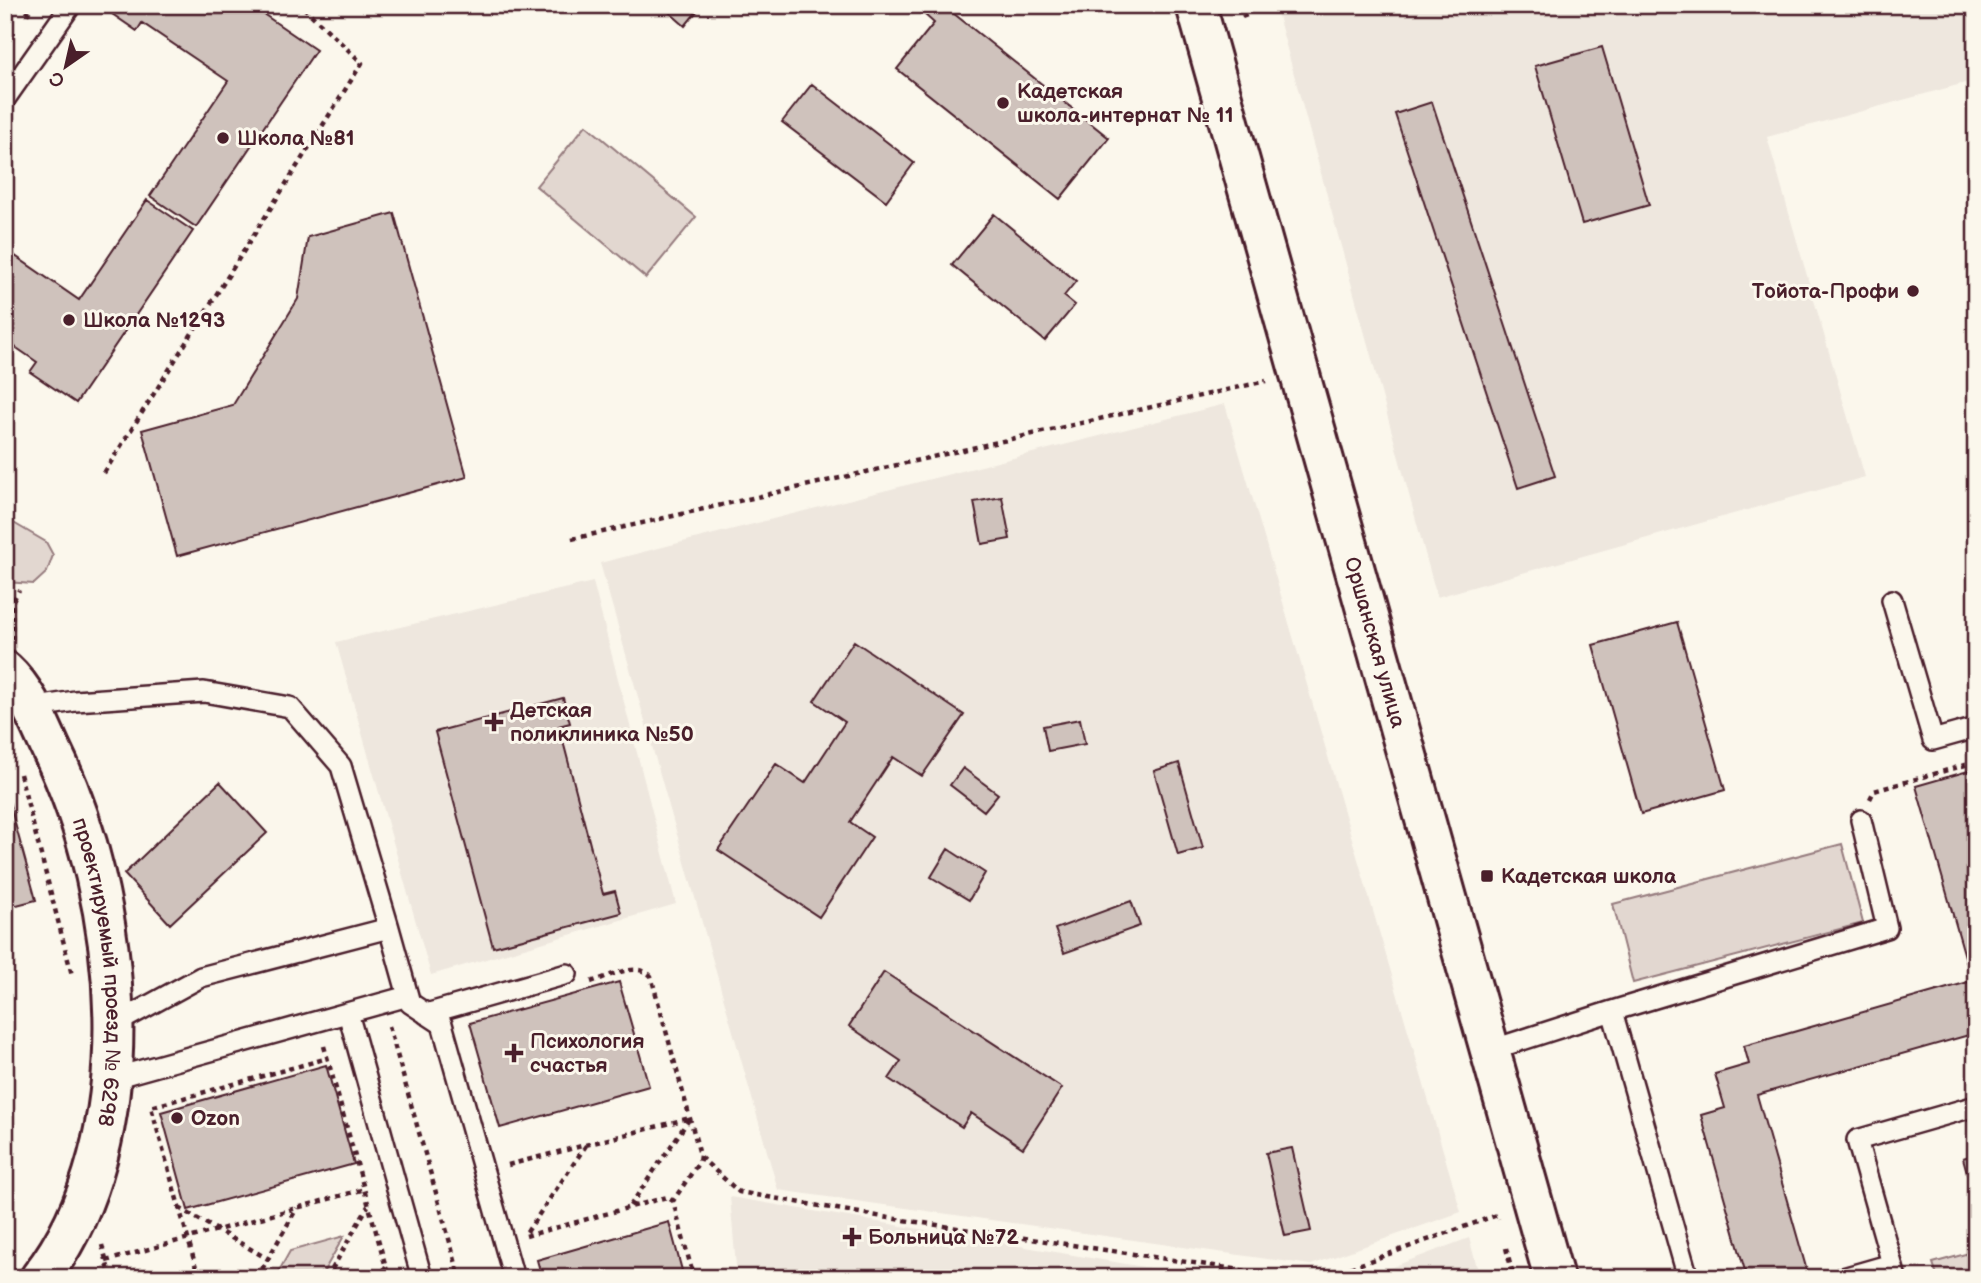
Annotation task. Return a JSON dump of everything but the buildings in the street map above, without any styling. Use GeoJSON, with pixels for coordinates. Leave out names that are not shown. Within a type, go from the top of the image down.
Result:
{"type":"FeatureCollection","features":[{"type":"Feature","properties":{"kind":"street","name":"Оршанская улица"},"geometry":{"type":"LineString","coordinates":[[1196,5],[1554,1278]]}},
{"type":"Feature","properties":{"kind":"street","name":"проектируемый проезд № 6298"},"geometry":{"type":"LineString","coordinates":[[16,685],[67,780],[87,838],[101,902],[111,973],[113,1026],[110,1079],[102,1135],[79,1210],[40,1278]]}},
{"type":"Feature","properties":{"kind":"lane"},"geometry":{"type":"LineString","coordinates":[[5,99],[71,5]]}},
{"type":"Feature","properties":{"kind":"lane"},"geometry":{"type":"LineString","coordinates":[[1892,600],[1933,740],[1976,728]]}},
{"type":"Feature","properties":{"kind":"lane"},"geometry":{"type":"LineString","coordinates":[[16,685],[75,701],[204,692],[290,707],[341,766],[412,1007],[442,1024],[514,1278]]}},
{"type":"Feature","properties":{"kind":"lane"},"geometry":{"type":"LineString","coordinates":[[1491,1050],[1887,928],[1861,820]]}},
{"type":"Feature","properties":{"kind":"lane"},"geometry":{"type":"LineString","coordinates":[[113,1026],[201,976],[389,928]]}},
{"type":"Feature","properties":{"kind":"lane"},"geometry":{"type":"LineString","coordinates":[[426,1014],[567,974]]}},
{"type":"Feature","properties":{"kind":"lane"},"geometry":{"type":"LineString","coordinates":[[110,1079],[408,996]]}},
{"type":"Feature","properties":{"kind":"lane"},"geometry":{"type":"LineString","coordinates":[[1612,1011],[1688,1278]]}},
{"type":"Feature","properties":{"kind":"lane"},"geometry":{"type":"LineString","coordinates":[[348,1013],[422,1278]]}},
{"type":"Feature","properties":{"kind":"lane"},"geometry":{"type":"LineString","coordinates":[[1843,1278],[1894,1271],[1857,1140],[1976,1106]]}},
{"type":"Feature","properties":{"kind":"path"},"geometry":{"type":"LineString","coordinates":[[104,473],[362,63],[301,5]]}},
{"type":"Feature","properties":{"kind":"path"},"geometry":{"type":"LineString","coordinates":[[1242,17],[1250,14]]}},
{"type":"Feature","properties":{"kind":"path"},"geometry":{"type":"LineString","coordinates":[[572,539],[1266,381]]}},
{"type":"Feature","properties":{"kind":"path"},"geometry":{"type":"LineString","coordinates":[[16,685],[12,603],[19,590]]}},
{"type":"Feature","properties":{"kind":"path"},"geometry":{"type":"LineString","coordinates":[[1861,820],[1874,791],[1976,762]]}},
{"type":"Feature","properties":{"kind":"path"},"geometry":{"type":"LineString","coordinates":[[19,768],[73,977]]}},
{"type":"Feature","properties":{"kind":"path"},"geometry":{"type":"LineString","coordinates":[[567,974],[569,982],[577,985],[635,970],[649,974],[700,1157],[739,1192],[883,1217],[1295,1278]]}},
{"type":"Feature","properties":{"kind":"path"},"geometry":{"type":"LineString","coordinates":[[383,1003],[460,1278]]}},
{"type":"Feature","properties":{"kind":"path"},"geometry":{"type":"LineString","coordinates":[[317,1021],[389,1278]]}},
{"type":"Feature","properties":{"kind":"path"},"geometry":{"type":"LineString","coordinates":[[199,1278],[151,1107],[328,1058]]}},
{"type":"Feature","properties":{"kind":"path"},"geometry":{"type":"LineString","coordinates":[[483,1171],[690,1118]]}},
{"type":"Feature","properties":{"kind":"path"},"geometry":{"type":"LineString","coordinates":[[630,1207],[690,1118]]}},
{"type":"Feature","properties":{"kind":"path"},"geometry":{"type":"LineString","coordinates":[[525,1236],[587,1144]]}},
{"type":"Feature","properties":{"kind":"path"},"geometry":{"type":"LineString","coordinates":[[673,1201],[700,1157]]}},
{"type":"Feature","properties":{"kind":"path"},"geometry":{"type":"LineString","coordinates":[[106,1261],[365,1189]]}},
{"type":"Feature","properties":{"kind":"path"},"geometry":{"type":"LineString","coordinates":[[504,1242],[667,1197],[673,1201],[694,1278]]}},
{"type":"Feature","properties":{"kind":"path"},"geometry":{"type":"LineString","coordinates":[[327,1278],[369,1204]]}},
{"type":"Feature","properties":{"kind":"path"},"geometry":{"type":"LineString","coordinates":[[179,1208],[268,1259]]}},
{"type":"Feature","properties":{"kind":"path"},"geometry":{"type":"LineString","coordinates":[[257,1278],[298,1208]]}},
{"type":"Feature","properties":{"kind":"path"},"geometry":{"type":"LineString","coordinates":[[1322,1278],[1497,1215]]}},
{"type":"Feature","properties":{"kind":"path"},"geometry":{"type":"LineString","coordinates":[[380,1278],[386,1266]]}},
{"type":"Feature","properties":{"kind":"shaded area"},"geometry":{"type":"Polygon","coordinates":[[[1275,5],[1976,5],[1976,80],[1767,137],[1865,477],[1437,597],[1275,5]]]}},
{"type":"Feature","properties":{"kind":"shaded area"},"geometry":{"type":"Polygon","coordinates":[[[586,125],[696,217],[646,278],[536,186],[586,125]]]}},
{"type":"Feature","properties":{"kind":"shaded area"},"geometry":{"type":"Polygon","coordinates":[[[1225,404],[1461,1212],[1311,1265],[778,1190],[600,563],[1225,404]]]}},
{"type":"Feature","properties":{"kind":"shaded area"},"geometry":{"type":"Polygon","coordinates":[[[5,518],[46,542],[53,555],[47,572],[34,584],[5,582],[5,518]]]}},
{"type":"Feature","properties":{"kind":"shaded area","name":"Детская поликлиника №50"},"geometry":{"type":"Polygon","coordinates":[[[593,582],[676,904],[431,975],[336,642],[593,582]]]}},
{"type":"Feature","properties":{"kind":"shaded area"},"geometry":{"type":"Polygon","coordinates":[[[1842,844],[1863,923],[1633,983],[1613,904],[1842,844]]]}},
{"type":"Feature","properties":{"kind":"shaded area","name":"Больница №72"},"geometry":{"type":"Polygon","coordinates":[[[730,1197],[1209,1278],[737,1278],[730,1197]]]}},
{"type":"Feature","properties":{"kind":"shaded area"},"geometry":{"type":"Polygon","coordinates":[[[344,1236],[320,1278],[275,1278],[290,1251],[344,1236]]]}},
{"type":"Feature","properties":{"kind":"shaded area"},"geometry":{"type":"Polygon","coordinates":[[[1469,1238],[1480,1278],[1363,1278],[1469,1238]]]}},
{"type":"Feature","properties":{"kind":"shaded area"},"geometry":{"type":"Polygon","coordinates":[[[1976,1251],[1976,1278],[1938,1278],[1933,1263],[1976,1251]]]}},
{"type":"Feature","properties":{"kind":"place","name":"Кадетская школа-интернат № 11"},"geometry":{"type":"Point","coordinates":[1003,103]}},
{"type":"Feature","properties":{"kind":"place","name":"Школа №81"},"geometry":{"type":"Point","coordinates":[223,138]}},
{"type":"Feature","properties":{"kind":"place","name":"Тойота-Профи"},"geometry":{"type":"Point","coordinates":[1913,291]}},
{"type":"Feature","properties":{"kind":"place","name":"Школа №1293"},"geometry":{"type":"Point","coordinates":[69,320]}},
{"type":"Feature","properties":{"kind":"place","name":"Детская поликлиника №50"},"geometry":{"type":"Point","coordinates":[494,722]}},
{"type":"Feature","properties":{"kind":"place","name":"Кадетская школа"},"geometry":{"type":"Point","coordinates":[1487,876]}},
{"type":"Feature","properties":{"kind":"place","name":"Психология счастья"},"geometry":{"type":"Point","coordinates":[514,1053]}},
{"type":"Feature","properties":{"kind":"place","name":"Ozon"},"geometry":{"type":"Point","coordinates":[177,1118]}},
{"type":"Feature","properties":{"kind":"place","name":"Больница №72"},"geometry":{"type":"Point","coordinates":[852,1237]}}]}
